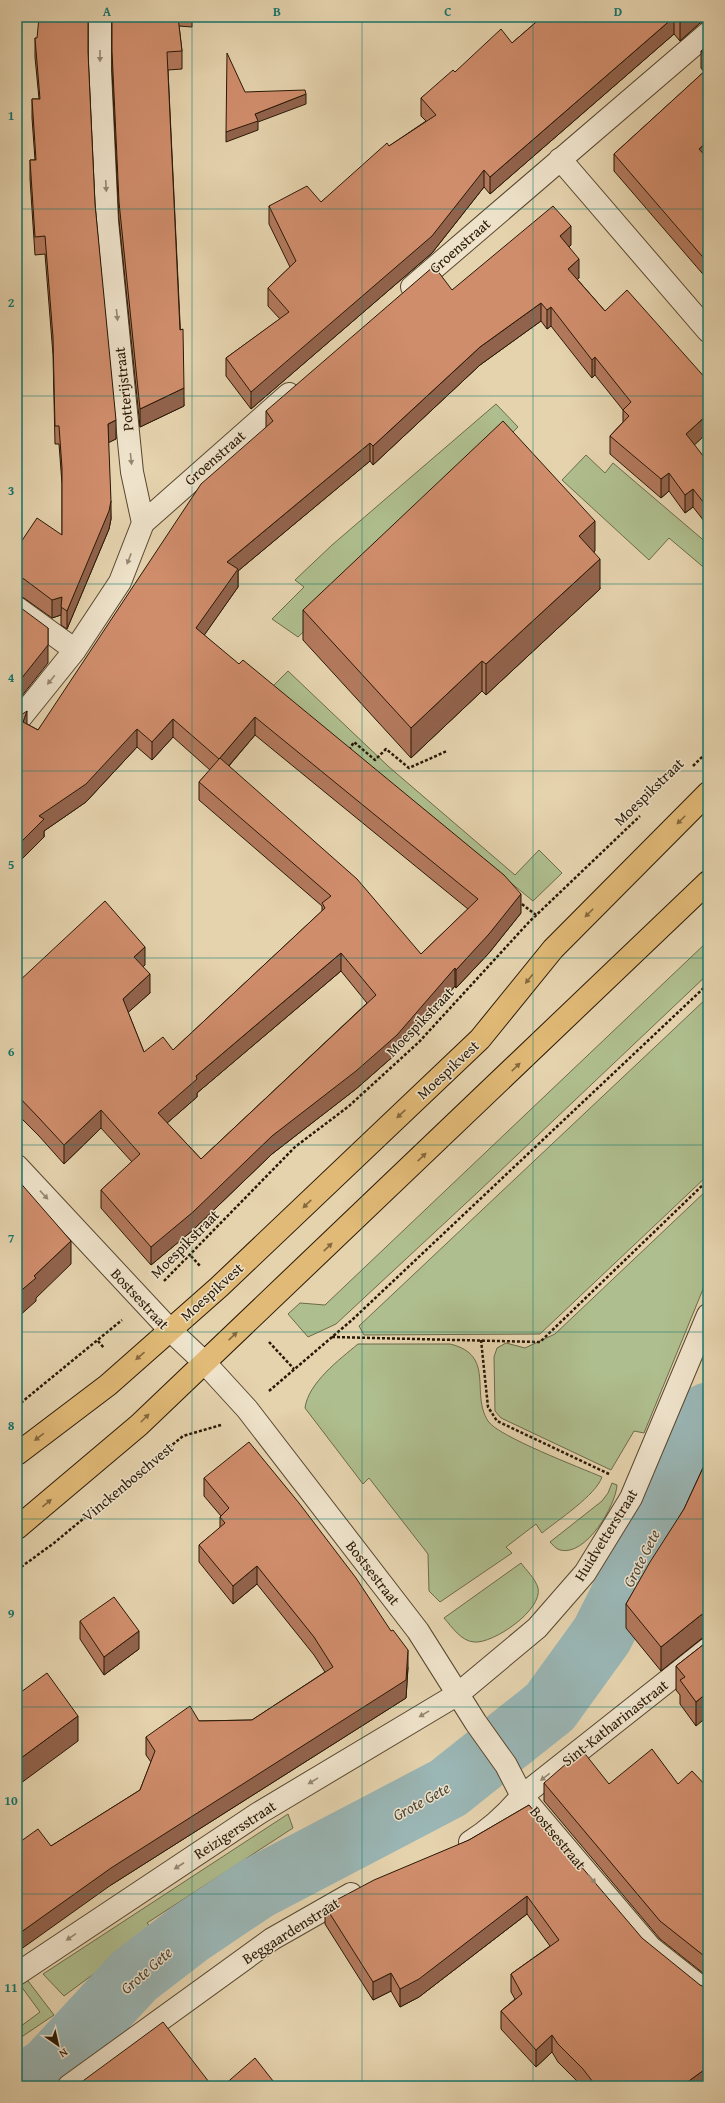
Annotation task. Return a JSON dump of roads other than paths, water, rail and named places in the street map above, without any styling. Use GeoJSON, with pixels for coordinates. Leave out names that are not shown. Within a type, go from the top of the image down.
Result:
{"type":"FeatureCollection","features":[{"type":"Feature","properties":{"kind":"main road","name":"Moespikvest"},"geometry":{"type":"LineString","coordinates":[[170,1330],[234,1274],[480,1039],[554,949],[708,793]]}},
{"type":"Feature","properties":{"kind":"main road"},"geometry":{"type":"LineString","coordinates":[[17,1528],[139,1425],[708,882]]}},
{"type":"Feature","properties":{"kind":"main road"},"geometry":{"type":"LineString","coordinates":[[17,1454],[108,1385],[170,1330]]}},
{"type":"Feature","properties":{"kind":"street","name":"Potterijstraat"},"geometry":{"type":"LineString","coordinates":[[100,17],[100,70],[107,221],[132,472],[143,523]]}},
{"type":"Feature","properties":{"kind":"street","name":"Groenstraat"},"geometry":{"type":"LineString","coordinates":[[397,300],[708,33]]}},
{"type":"Feature","properties":{"kind":"street"},"geometry":{"type":"LineString","coordinates":[[560,159],[708,331]]}},
{"type":"Feature","properties":{"kind":"street","name":"Groenstraat"},"geometry":{"type":"LineString","coordinates":[[143,523],[307,378]]}},
{"type":"Feature","properties":{"kind":"street"},"geometry":{"type":"LineString","coordinates":[[17,722],[75,650],[120,582],[143,523]]}},
{"type":"Feature","properties":{"kind":"street"},"geometry":{"type":"LineString","coordinates":[[17,608],[75,650]]}},
{"type":"Feature","properties":{"kind":"street","name":"Bostsestraat"},"geometry":{"type":"LineString","coordinates":[[17,1166],[170,1330],[204,1362],[247,1410],[418,1631],[488,1740],[506,1765],[522,1796],[651,1948],[708,1993]]}},
{"type":"Feature","properties":{"kind":"street","name":"Huidvetterstraat"},"geometry":{"type":"LineString","coordinates":[[458,1694],[537,1628],[585,1573],[632,1498],[708,1315]]}},
{"type":"Feature","properties":{"kind":"street","name":"Sint-Katharinastraat"},"geometry":{"type":"LineString","coordinates":[[522,1796],[708,1650]]}},
{"type":"Feature","properties":{"kind":"street","name":"Reizigersstraat"},"geometry":{"type":"LineString","coordinates":[[17,1974],[259,1813],[458,1694]]}},
{"type":"Feature","properties":{"kind":"street"},"geometry":{"type":"LineString","coordinates":[[450,1852],[487,1831],[504,1817],[522,1796]]}},
{"type":"Feature","properties":{"kind":"street","name":"Beggaardenstraat"},"geometry":{"type":"LineString","coordinates":[[69,2086],[272,1939],[344,1897],[372,1885]]}},
{"type":"Feature","properties":{"kind":"waterway","name":"Grote Gete"},"geometry":{"type":"LineString","coordinates":[[22,2086],[49,2068],[134,1976],[190,1933],[257,1888],[448,1788],[550,1707],[602,1635],[675,1491],[708,1414]]}}]}
